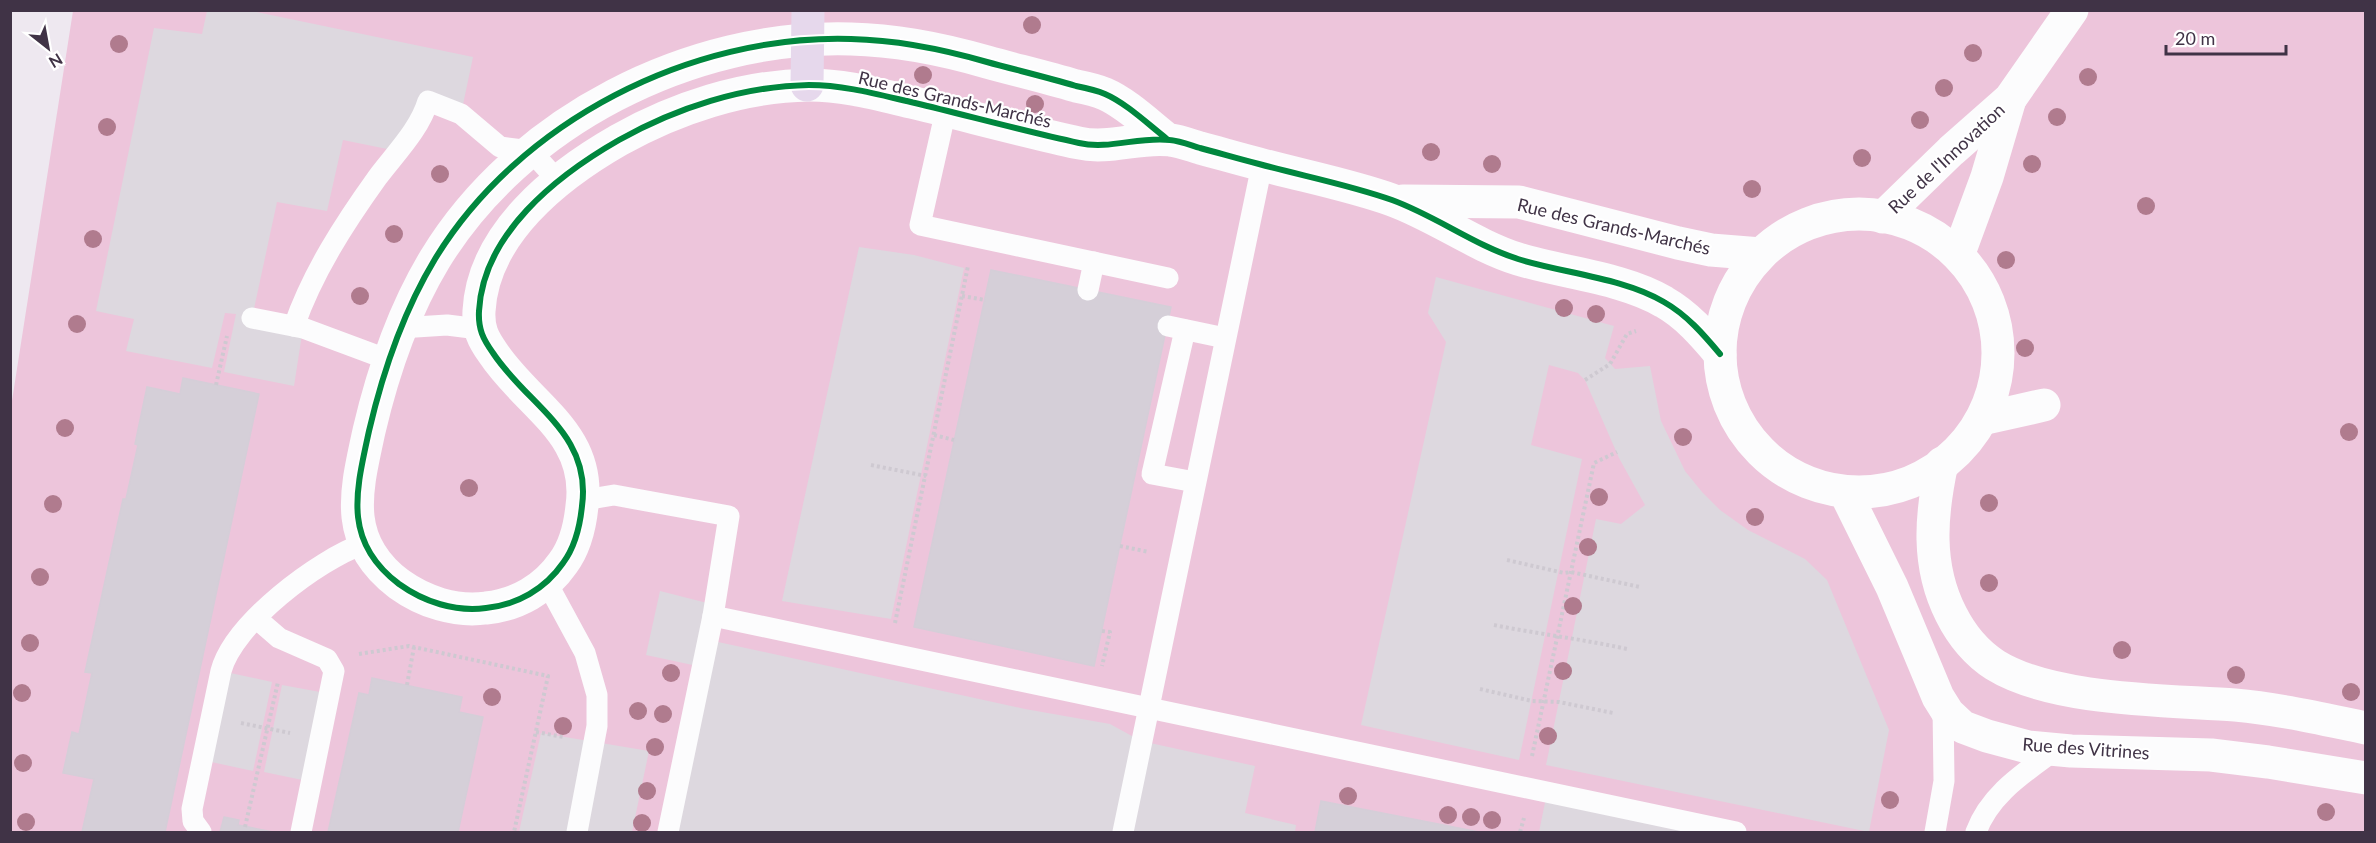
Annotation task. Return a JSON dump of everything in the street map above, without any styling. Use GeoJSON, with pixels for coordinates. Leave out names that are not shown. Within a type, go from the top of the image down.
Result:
{"type":"FeatureCollection","features":[{"type":"Feature","properties":{"kind":"highway"},"geometry":{"type":"LineString","coordinates":[[807,85],[808,25]]}},
{"type":"Feature","properties":{"kind":"street","name":"Rue de l'Innovation"},"geometry":{"type":"LineString","coordinates":[[1883,217],[2010,99],[2072,10]]}},
{"type":"Feature","properties":{"kind":"street","name":"Rue des Grands-Marchés"},"geometry":{"type":"LineString","coordinates":[[1167,139],[1107,94],[928,48],[855,39],[808,25],[764,45],[716,55],[658,75],[618,93],[584,112],[531,151],[493,186],[453,233],[432,263],[400,328],[368,435],[358,490],[358,521],[363,544],[382,569],[400,585],[422,598],[445,606],[473,609],[498,606],[519,600],[547,583],[572,549],[584,500],[581,469],[572,445],[555,421],[506,370],[478,329],[481,291],[495,252],[522,216],[558,181],[594,155],[624,137],[684,110],[738,94],[807,85],[854,90],[1091,146],[1167,139],[1394,201],[1511,257],[1625,287],[1659,299],[1690,322],[1720,354]]}},
{"type":"Feature","properties":{"kind":"street","name":"Rue de l'Innovation"},"geometry":{"type":"LineString","coordinates":[[1959,253],[1988,177],[2010,99]]}},
{"type":"Feature","properties":{"kind":"street","name":"Rue des Grands-Marchés"},"geometry":{"type":"LineString","coordinates":[[1394,201],[1519,201],[1678,243],[1761,254]]}},
{"type":"Feature","properties":{"kind":"street"},"geometry":{"type":"LineString","coordinates":[[1846,215],[1883,217],[1921,228],[1950,244],[1959,253],[1982,286],[1991,307],[1999,354],[1997,379],[1982,419],[1942,463],[1893,488],[1871,493],[1846,494],[1824,488],[1791,474],[1759,452],[1745,434],[1734,414],[1726,393],[1720,354],[1725,315],[1732,294],[1742,276],[1761,254],[1797,230],[1817,221],[1846,215]]}},
{"type":"Feature","properties":{"kind":"street"},"geometry":{"type":"LineString","coordinates":[[1982,419],[2044,405]]}},
{"type":"Feature","properties":{"kind":"street"},"geometry":{"type":"LineString","coordinates":[[1942,463],[1931,537],[1937,574],[1948,609],[1961,631],[1975,650],[1993,664],[2027,680],[2073,690],[2135,698],[2276,709],[2366,728]]}},
{"type":"Feature","properties":{"kind":"street","name":"Rue des Vitrines"},"geometry":{"type":"LineString","coordinates":[[1846,494],[1892,587],[1926,672],[1943,706],[1958,723],[1978,734],[2015,744],[2055,750],[2211,755],[2366,778]]}},
{"type":"Feature","properties":{"kind":"lane"},"geometry":{"type":"LineString","coordinates":[[294,326],[323,261],[360,203],[418,123],[428,101],[461,114],[500,147],[531,151],[558,181]]}},
{"type":"Feature","properties":{"kind":"lane"},"geometry":{"type":"LineString","coordinates":[[946,110],[920,225],[1168,278]]}},
{"type":"Feature","properties":{"kind":"lane"},"geometry":{"type":"LineString","coordinates":[[1123,832],[1262,165]]}},
{"type":"Feature","properties":{"kind":"lane"},"geometry":{"type":"LineString","coordinates":[[1088,290],[1094,262]]}},
{"type":"Feature","properties":{"kind":"lane"},"geometry":{"type":"LineString","coordinates":[[252,318],[294,326],[389,360]]}},
{"type":"Feature","properties":{"kind":"lane"},"geometry":{"type":"LineString","coordinates":[[400,328],[447,325],[478,329]]}},
{"type":"Feature","properties":{"kind":"lane"},"geometry":{"type":"LineString","coordinates":[[1195,482],[1152,474],[1176,328],[1226,338]]}},
{"type":"Feature","properties":{"kind":"lane"},"geometry":{"type":"LineString","coordinates":[[584,500],[614,495],[729,516],[713,616],[668,832]]}},
{"type":"Feature","properties":{"kind":"lane"},"geometry":{"type":"LineString","coordinates":[[201,832],[193,821],[192,809],[221,671],[234,642],[257,619],[330,558],[363,544]]}},
{"type":"Feature","properties":{"kind":"lane"},"geometry":{"type":"LineString","coordinates":[[547,583],[585,653],[597,695],[597,726],[577,832]]}},
{"type":"Feature","properties":{"kind":"lane"},"geometry":{"type":"LineString","coordinates":[[713,616],[1736,832]]}},
{"type":"Feature","properties":{"kind":"lane"},"geometry":{"type":"LineString","coordinates":[[257,619],[279,638],[327,659],[334,671],[301,832]]}},
{"type":"Feature","properties":{"kind":"lane"},"geometry":{"type":"LineString","coordinates":[[1935,832],[1944,781],[1943,706]]}},
{"type":"Feature","properties":{"kind":"lane"},"geometry":{"type":"LineString","coordinates":[[1976,832],[1985,810],[1992,802],[2021,775],[2055,750]]}},
{"type":"Feature","properties":{"kind":"path"},"geometry":{"type":"LineString","coordinates":[[894,630],[969,262]]}},
{"type":"Feature","properties":{"kind":"path"},"geometry":{"type":"LineString","coordinates":[[962,296],[985,300]]}},
{"type":"Feature","properties":{"kind":"path"},"geometry":{"type":"LineString","coordinates":[[1585,380],[1610,364],[1627,334],[1637,331]]}},
{"type":"Feature","properties":{"kind":"path"},"geometry":{"type":"LineString","coordinates":[[216,385],[226,338]]}},
{"type":"Feature","properties":{"kind":"path"},"geometry":{"type":"LineString","coordinates":[[934,435],[954,440]]}},
{"type":"Feature","properties":{"kind":"path"},"geometry":{"type":"LineString","coordinates":[[1532,757],[1594,463],[1617,452]]}},
{"type":"Feature","properties":{"kind":"path"},"geometry":{"type":"LineString","coordinates":[[871,465],[926,476]]}},
{"type":"Feature","properties":{"kind":"path"},"geometry":{"type":"LineString","coordinates":[[1120,546],[1154,554]]}},
{"type":"Feature","properties":{"kind":"path"},"geometry":{"type":"LineString","coordinates":[[1507,560],[1640,587]]}},
{"type":"Feature","properties":{"kind":"path"},"geometry":{"type":"LineString","coordinates":[[1494,625],[1557,637],[1573,637],[1627,649]]}},
{"type":"Feature","properties":{"kind":"path"},"geometry":{"type":"LineString","coordinates":[[1100,674],[1110,632],[1102,631]]}},
{"type":"Feature","properties":{"kind":"path"},"geometry":{"type":"LineString","coordinates":[[358,654],[389,648],[414,647],[548,676],[514,832]]}},
{"type":"Feature","properties":{"kind":"path"},"geometry":{"type":"LineString","coordinates":[[407,685],[414,647]]}},
{"type":"Feature","properties":{"kind":"path"},"geometry":{"type":"LineString","coordinates":[[1096,657],[1104,658]]}},
{"type":"Feature","properties":{"kind":"path"},"geometry":{"type":"LineString","coordinates":[[245,826],[278,682]]}},
{"type":"Feature","properties":{"kind":"path"},"geometry":{"type":"LineString","coordinates":[[1480,689],[1532,701],[1544,700],[1613,713]]}},
{"type":"Feature","properties":{"kind":"shaded area"},"geometry":{"type":"Polygon","coordinates":[[[73,11],[2365,11],[2365,832],[10,832],[11,407],[73,11]]]}},
{"type":"Feature","properties":{"kind":"shaded area"},"geometry":{"type":"Polygon","coordinates":[[[207,11],[252,11],[473,57],[461,114],[428,101],[397,151],[343,140],[327,211],[277,202],[252,318],[303,328],[294,386],[224,372],[236,314],[225,313],[212,368],[126,351],[134,319],[96,311],[154,28],[202,34],[207,11]]]}},
{"type":"Feature","properties":{"kind":"shaded area"},"geometry":{"type":"Polygon","coordinates":[[[859,247],[914,255],[964,268],[891,619],[782,601],[859,247]]]}},
{"type":"Feature","properties":{"kind":"shaded area"},"geometry":{"type":"Polygon","coordinates":[[[1436,277],[1614,326],[1605,358],[1615,369],[1650,366],[1661,421],[1685,471],[1702,492],[1720,510],[1748,530],[1805,559],[1827,580],[1889,730],[1869,832],[1546,765],[1596,519],[1621,524],[1645,505],[1619,458],[1585,380],[1578,373],[1549,365],[1531,445],[1582,459],[1519,760],[1361,725],[1446,342],[1428,313],[1436,277]]]}},
{"type":"Feature","properties":{"kind":"shaded area"},"geometry":{"type":"Polygon","coordinates":[[[660,591],[715,605],[709,640],[1025,709],[1110,724],[1141,741],[1255,766],[1245,813],[1296,825],[1295,832],[668,832],[702,667],[646,655],[660,591]]]}},
{"type":"Feature","properties":{"kind":"shaded area"},"geometry":{"type":"Polygon","coordinates":[[[221,671],[272,682],[253,771],[202,760],[221,671]]]}},
{"type":"Feature","properties":{"kind":"shaded area"},"geometry":{"type":"Polygon","coordinates":[[[282,685],[331,694],[312,782],[264,772],[282,685]]]}},
{"type":"Feature","properties":{"kind":"shaded area"},"geometry":{"type":"Polygon","coordinates":[[[541,733],[649,751],[632,832],[519,832],[541,733]]]}},
{"type":"Feature","properties":{"kind":"shaded area"},"geometry":{"type":"Polygon","coordinates":[[[1547,793],[1736,832],[1539,832],[1547,793]]]}},
{"type":"Feature","properties":{"kind":"building"},"geometry":{"type":"Polygon","coordinates":[[[991,270],[1171,307],[1094,666],[914,627],[991,270]]]}},
{"type":"Feature","properties":{"kind":"building"},"geometry":{"type":"Polygon","coordinates":[[[183,378],[259,394],[165,832],[82,832],[94,779],[63,773],[72,732],[79,734],[92,673],[85,672],[123,499],[126,499],[138,445],[135,444],[147,387],[180,394],[183,378]]]}},
{"type":"Feature","properties":{"kind":"building"},"geometry":{"type":"Polygon","coordinates":[[[372,678],[462,697],[459,712],[483,717],[458,832],[328,832],[359,693],[369,695],[372,678]]]}},
{"type":"Feature","properties":{"kind":"building"},"geometry":{"type":"Polygon","coordinates":[[[1321,801],[1479,832],[1315,832],[1321,801]]]}},
{"type":"Feature","properties":{"kind":"building"},"geometry":{"type":"Polygon","coordinates":[[[224,817],[239,820],[238,825],[273,832],[220,832],[224,817]]]}},
{"type":"Feature","properties":{"kind":"cycle path"},"geometry":{"type":"LineString","coordinates":[[1167,139],[1121,103],[1098,91],[953,53],[902,43],[868,40],[791,41],[730,52],[671,70],[614,95],[561,127],[513,166],[470,210],[435,259],[424,279],[395,342],[364,453],[358,494],[358,514],[361,533],[368,550],[381,568],[399,584],[429,601],[451,607],[474,609],[509,603],[529,594],[548,581],[567,557],[576,536],[582,506],[582,481],[577,459],[567,439],[507,372],[489,348],[482,334],[479,311],[484,283],[494,257],[508,233],[548,190],[571,171],[619,140],[663,118],[711,101],[735,94],[784,86],[822,85],[876,94],[1090,145],[1159,139],[1174,141],[1360,190],[1392,200],[1518,259],[1631,287],[1648,294],[1688,319],[1720,354]]}}]}
